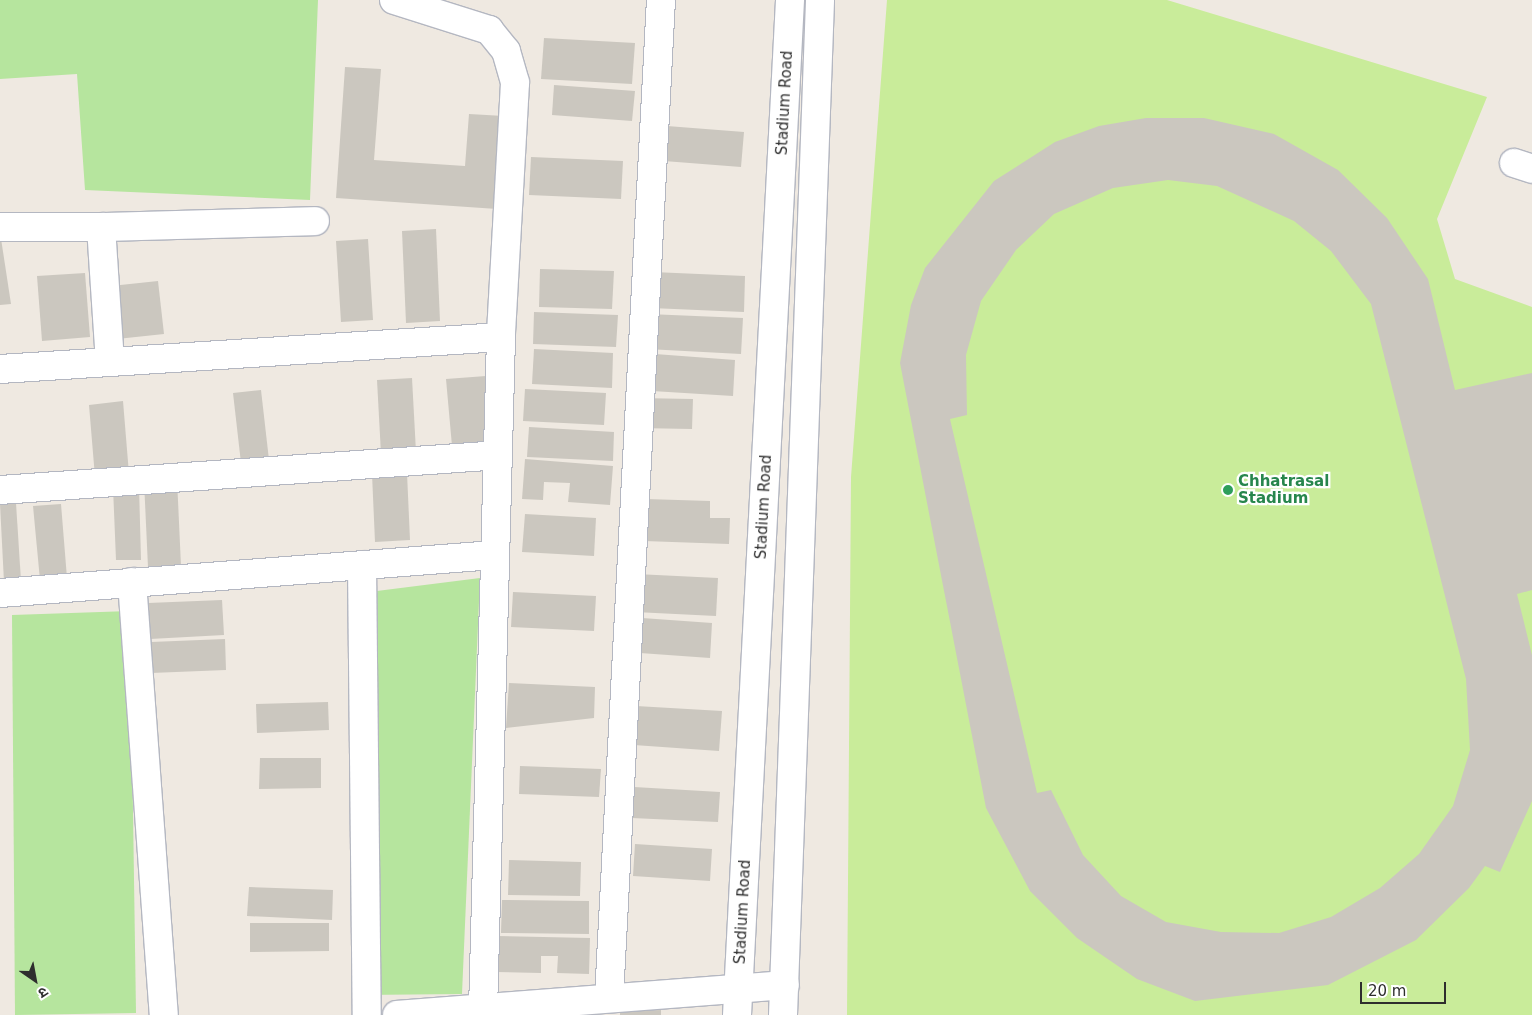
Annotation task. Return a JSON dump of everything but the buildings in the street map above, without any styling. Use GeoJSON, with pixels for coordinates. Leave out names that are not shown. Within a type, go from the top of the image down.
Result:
{"type":"FeatureCollection","features":[{"type":"Feature","properties":{"kind":"street"},"geometry":{"type":"LineString","coordinates":[[394,0],[489,30],[506,51],[515,83],[501,337],[483,1009]]}},
{"type":"Feature","properties":{"kind":"street"},"geometry":{"type":"LineString","coordinates":[[609,998],[661,0]]}},
{"type":"Feature","properties":{"kind":"street","name":"Stadium Road"},"geometry":{"type":"LineString","coordinates":[[737,1015],[790,0]]}},
{"type":"Feature","properties":{"kind":"street","name":"Stadium Road"},"geometry":{"type":"LineString","coordinates":[[783,1015],[820,0]]}},
{"type":"Feature","properties":{"kind":"street"},"geometry":{"type":"LineString","coordinates":[[0,227],[101,227],[315,221]]}},
{"type":"Feature","properties":{"kind":"street"},"geometry":{"type":"LineString","coordinates":[[101,227],[110,362]]}},
{"type":"Feature","properties":{"kind":"street"},"geometry":{"type":"LineString","coordinates":[[0,369],[501,337]]}},
{"type":"Feature","properties":{"kind":"street"},"geometry":{"type":"LineString","coordinates":[[0,490],[497,455]]}},
{"type":"Feature","properties":{"kind":"street"},"geometry":{"type":"LineString","coordinates":[[0,592],[495,555]]}},
{"type":"Feature","properties":{"kind":"street"},"geometry":{"type":"LineString","coordinates":[[362,565],[367,1015]]}},
{"type":"Feature","properties":{"kind":"street"},"geometry":{"type":"LineString","coordinates":[[132,582],[164,1015]]}},
{"type":"Feature","properties":{"kind":"street"},"geometry":{"type":"LineString","coordinates":[[397,1015],[739,987],[785,985]]}},
{"type":"Feature","properties":{"kind":"green space"},"geometry":{"type":"Polygon","coordinates":[[[0,0],[318,0],[310,200],[85,190],[77,74],[0,79],[0,0]]]}},
{"type":"Feature","properties":{"kind":"green space","name":"Chhatrasal Stadium"},"geometry":{"type":"Polygon","coordinates":[[[887,0],[1167,0],[1487,97],[1437,219],[1455,279],[1532,307],[1532,1015],[847,1015],[851,477],[887,0]]]}},
{"type":"Feature","properties":{"kind":"green space"},"geometry":{"type":"Polygon","coordinates":[[[480,578],[462,994],[361,995],[353,594],[480,578]]]}},
{"type":"Feature","properties":{"kind":"green space"},"geometry":{"type":"Polygon","coordinates":[[[130,611],[136,1013],[15,1015],[12,615],[130,611]]]}},
{"type":"Feature","properties":{"kind":"place","name":"Chhatrasal Stadium"},"geometry":{"type":"Point","coordinates":[1228,490]}}]}
